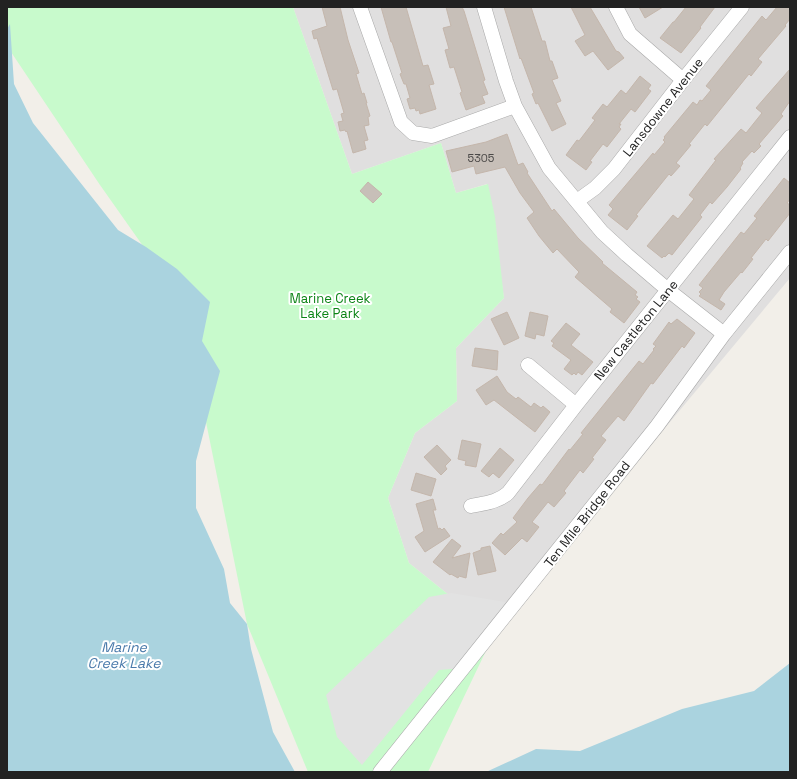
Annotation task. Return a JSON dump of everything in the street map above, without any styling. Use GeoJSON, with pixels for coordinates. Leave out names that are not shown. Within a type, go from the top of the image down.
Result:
{"type":"FeatureCollection","features":[{"type":"Feature","properties":{"kind":"street"},"geometry":{"type":"LineString","coordinates":[[360,7],[401,122],[413,133],[432,136],[515,106]]}},
{"type":"Feature","properties":{"kind":"street"},"geometry":{"type":"LineString","coordinates":[[484,7],[515,106],[549,168],[602,232],[668,290],[724,334]]}},
{"type":"Feature","properties":{"kind":"street"},"geometry":{"type":"LineString","coordinates":[[616,7],[630,34],[683,80]]}},
{"type":"Feature","properties":{"kind":"street","name":"Lansdowne Avenue"},"geometry":{"type":"LineString","coordinates":[[577,201],[595,188],[614,169],[742,7]]}},
{"type":"Feature","properties":{"kind":"street","name":"New Castleton Lane"},"geometry":{"type":"LineString","coordinates":[[471,506],[496,501],[508,493],[576,405],[790,137]]}},
{"type":"Feature","properties":{"kind":"street","name":"Ten Mile Bridge Road"},"geometry":{"type":"LineString","coordinates":[[380,772],[656,426],[724,334],[790,252]]}},
{"type":"Feature","properties":{"kind":"street"},"geometry":{"type":"LineString","coordinates":[[528,365],[576,405]]}},
{"type":"Feature","properties":{"kind":"shaded area"},"geometry":{"type":"Polygon","coordinates":[[[293,7],[790,7],[790,278],[495,632],[409,563],[388,498],[415,433],[457,401],[456,348],[504,298],[487,184],[456,193],[441,143],[352,174],[293,7]]]}},
{"type":"Feature","properties":{"kind":"shaded area"},"geometry":{"type":"Polygon","coordinates":[[[451,593],[505,602],[512,607],[463,668],[439,670],[362,765],[337,737],[326,695],[429,597],[451,593]]]}},
{"type":"Feature","properties":{"kind":"green space","name":"Marine Creek Lake Park"},"geometry":{"type":"Polygon","coordinates":[[[7,7],[293,7],[352,174],[441,143],[456,193],[488,184],[495,217],[504,298],[456,348],[457,401],[415,433],[388,498],[409,563],[495,632],[428,772],[308,772],[247,624],[206,422],[198,324],[100,185],[7,46],[7,7]]]}},
{"type":"Feature","properties":{"kind":"water","name":"Marine Creek Lake"},"geometry":{"type":"Polygon","coordinates":[[[10,24],[14,84],[33,123],[118,230],[146,247],[177,269],[210,302],[202,341],[220,371],[196,461],[196,508],[224,569],[230,603],[247,624],[251,649],[273,732],[295,772],[7,772],[7,29],[10,24]]]}},
{"type":"Feature","properties":{"kind":"water"},"geometry":{"type":"Polygon","coordinates":[[[790,663],[790,772],[486,772],[536,749],[580,751],[682,709],[754,691],[790,663]]]}},
{"type":"Feature","properties":{"kind":"building"},"geometry":{"type":"Polygon","coordinates":[[[322,7],[340,7],[348,40],[359,73],[356,74],[362,94],[364,93],[370,116],[368,117],[369,125],[364,126],[368,140],[364,141],[366,149],[353,153],[347,131],[340,131],[338,122],[343,121],[341,114],[344,113],[337,89],[333,90],[317,38],[314,39],[312,31],[327,26],[322,7]]]}},
{"type":"Feature","properties":{"kind":"building"},"geometry":{"type":"Polygon","coordinates":[[[381,7],[406,7],[423,66],[428,65],[434,84],[429,85],[436,109],[420,114],[419,110],[416,111],[415,108],[410,109],[407,99],[410,98],[406,84],[404,84],[400,74],[402,73],[381,7]]]}},
{"type":"Feature","properties":{"kind":"building"},"geometry":{"type":"Polygon","coordinates":[[[446,7],[462,7],[464,11],[488,94],[482,96],[485,103],[466,110],[460,93],[462,92],[454,67],[450,68],[445,50],[449,49],[443,28],[451,26],[446,7]]]}},
{"type":"Feature","properties":{"kind":"building"},"geometry":{"type":"Polygon","coordinates":[[[504,7],[531,7],[542,41],[545,41],[550,61],[552,61],[558,78],[552,80],[561,101],[556,103],[566,124],[552,131],[538,103],[536,104],[532,94],[534,93],[521,58],[520,59],[504,7]]]}},
{"type":"Feature","properties":{"kind":"building"},"geometry":{"type":"Polygon","coordinates":[[[571,7],[590,7],[616,51],[619,52],[624,58],[608,70],[593,51],[585,56],[575,41],[585,35],[571,7]]]}},
{"type":"Feature","properties":{"kind":"building"},"geometry":{"type":"Polygon","coordinates":[[[639,7],[663,7],[645,18],[639,7]]]}},
{"type":"Feature","properties":{"kind":"building"},"geometry":{"type":"Polygon","coordinates":[[[686,7],[715,7],[700,27],[701,28],[681,53],[660,38],[686,7]]]}},
{"type":"Feature","properties":{"kind":"building"},"geometry":{"type":"Polygon","coordinates":[[[777,7],[790,7],[790,19],[785,25],[786,26],[758,59],[762,62],[751,76],[749,74],[707,126],[705,124],[689,144],[691,145],[676,163],[680,166],[671,176],[669,174],[636,215],[638,216],[627,230],[608,215],[613,209],[609,205],[653,153],[654,155],[665,142],[663,140],[665,138],[664,137],[693,102],[697,105],[700,100],[702,101],[711,90],[706,86],[762,16],[766,20],[777,7]]]}},
{"type":"Feature","properties":{"kind":"building"},"geometry":{"type":"Polygon","coordinates":[[[790,69],[790,101],[781,114],[783,116],[759,144],[761,146],[754,153],[752,151],[742,162],[741,169],[727,187],[712,204],[710,202],[700,215],[702,217],[672,255],[669,253],[662,258],[647,246],[673,215],[678,219],[694,199],[689,195],[716,160],[714,159],[741,129],[746,133],[762,113],[756,108],[790,69]]]}},
{"type":"Feature","properties":{"kind":"building"},"geometry":{"type":"Polygon","coordinates":[[[640,76],[651,85],[648,89],[651,91],[635,112],[631,109],[619,124],[621,124],[619,127],[621,129],[607,147],[603,144],[590,161],[592,162],[586,170],[566,155],[595,120],[592,118],[603,104],[607,107],[621,90],[626,94],[640,76]]]}},
{"type":"Feature","properties":{"kind":"building"},"geometry":{"type":"Polygon","coordinates":[[[507,134],[518,165],[523,163],[528,172],[527,173],[552,211],[554,209],[578,238],[603,262],[602,263],[637,292],[635,295],[638,297],[636,299],[640,302],[624,323],[610,312],[612,309],[575,277],[579,272],[557,249],[553,253],[539,236],[527,218],[534,212],[520,193],[505,167],[476,174],[474,166],[452,172],[446,151],[486,142],[507,134]]]}},
{"type":"Feature","properties":{"kind":"building"},"geometry":{"type":"Polygon","coordinates":[[[784,178],[790,183],[790,199],[787,203],[790,205],[790,213],[768,241],[766,239],[751,258],[753,259],[742,273],[741,272],[724,292],[719,300],[725,304],[721,310],[699,296],[701,294],[699,292],[703,288],[699,285],[741,232],[744,234],[757,218],[754,216],[784,178]]]}},
{"type":"Feature","properties":{"kind":"building"},"geometry":{"type":"Polygon","coordinates":[[[368,182],[382,194],[373,203],[360,191],[368,182]]]}},
{"type":"Feature","properties":{"kind":"building"},"geometry":{"type":"Polygon","coordinates":[[[507,312],[519,338],[504,345],[491,319],[507,312]]]}},
{"type":"Feature","properties":{"kind":"building"},"geometry":{"type":"Polygon","coordinates":[[[530,312],[548,316],[544,336],[536,334],[535,339],[525,336],[530,312]]]}},
{"type":"Feature","properties":{"kind":"building"},"geometry":{"type":"Polygon","coordinates":[[[677,319],[695,333],[684,348],[682,346],[653,384],[651,383],[624,421],[618,416],[601,436],[606,440],[592,458],[594,459],[583,473],[580,470],[564,491],[566,493],[554,507],[548,502],[532,522],[539,527],[527,542],[522,538],[505,555],[492,543],[501,533],[503,535],[517,522],[513,518],[528,498],[540,484],[542,485],[569,449],[570,450],[583,434],[581,433],[639,361],[643,364],[656,346],[653,344],[669,322],[671,324],[677,319]]]}},
{"type":"Feature","properties":{"kind":"building"},"geometry":{"type":"Polygon","coordinates":[[[566,323],[580,334],[571,345],[593,362],[582,375],[578,372],[576,375],[574,373],[572,375],[564,369],[571,360],[552,346],[554,343],[551,341],[566,323]]]}},
{"type":"Feature","properties":{"kind":"building"},"geometry":{"type":"Polygon","coordinates":[[[475,348],[498,351],[497,370],[472,366],[475,348]]]}},
{"type":"Feature","properties":{"kind":"building"},"geometry":{"type":"Polygon","coordinates":[[[497,376],[507,392],[516,399],[518,397],[531,407],[534,403],[541,408],[543,406],[550,412],[535,432],[494,400],[486,405],[476,390],[497,376]]]}},
{"type":"Feature","properties":{"kind":"building"},"geometry":{"type":"Polygon","coordinates":[[[462,440],[481,444],[476,467],[465,465],[466,461],[458,459],[462,440]]]}},
{"type":"Feature","properties":{"kind":"building"},"geometry":{"type":"Polygon","coordinates":[[[437,445],[451,460],[445,466],[447,469],[441,475],[424,457],[437,445]]]}},
{"type":"Feature","properties":{"kind":"building"},"geometry":{"type":"Polygon","coordinates":[[[500,448],[514,460],[499,478],[493,473],[489,477],[481,471],[500,448]]]}},
{"type":"Feature","properties":{"kind":"building"},"geometry":{"type":"Polygon","coordinates":[[[416,473],[436,479],[431,496],[411,490],[416,473]]]}},
{"type":"Feature","properties":{"kind":"building"},"geometry":{"type":"Polygon","coordinates":[[[433,499],[436,510],[433,510],[438,529],[440,528],[442,530],[444,528],[450,536],[425,552],[415,537],[424,531],[416,504],[433,499]]]}},
{"type":"Feature","properties":{"kind":"building"},"geometry":{"type":"Polygon","coordinates":[[[452,539],[461,546],[452,558],[470,553],[466,578],[459,576],[458,578],[451,574],[450,575],[433,562],[452,539]]]}},
{"type":"Feature","properties":{"kind":"building"},"geometry":{"type":"Polygon","coordinates":[[[490,546],[496,571],[478,575],[473,553],[481,550],[481,548],[490,546]]]}}]}
